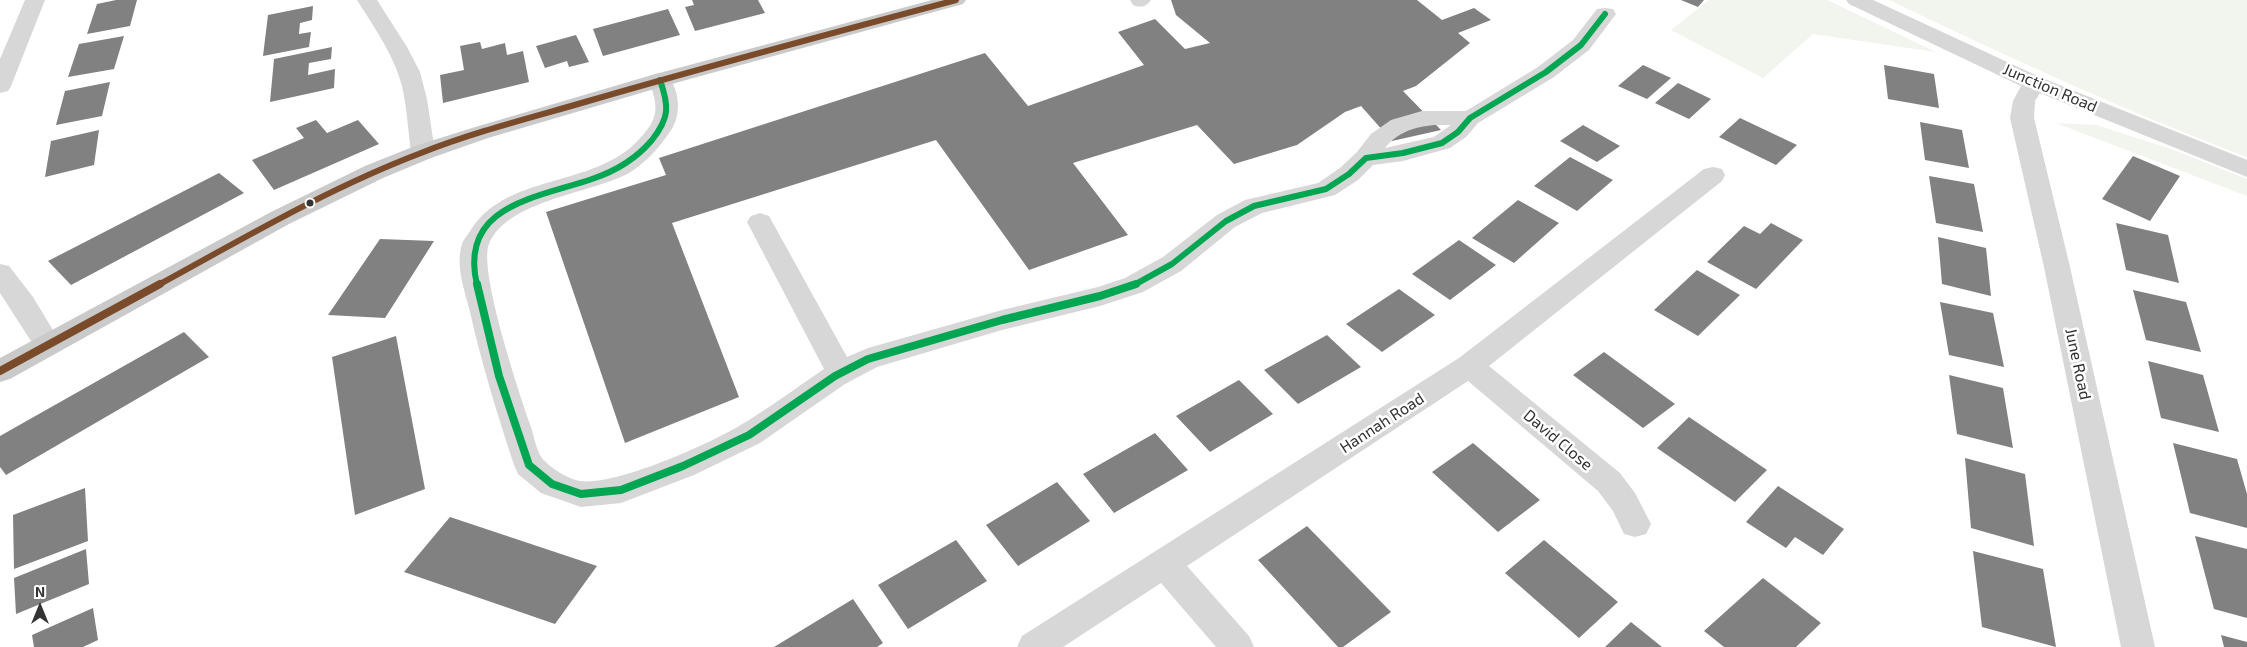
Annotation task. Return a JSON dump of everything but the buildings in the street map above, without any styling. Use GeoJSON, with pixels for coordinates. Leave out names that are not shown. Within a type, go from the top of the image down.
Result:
{"type":"FeatureCollection","features":[{"type":"Feature","properties":{"kind":"main road"},"geometry":{"type":"LineString","coordinates":[[0,371],[325,196],[374,172],[423,152],[480,133],[660,80],[956,0]]}},
{"type":"Feature","properties":{"kind":"street"},"geometry":{"type":"LineString","coordinates":[[0,86],[35,0]]}},
{"type":"Feature","properties":{"kind":"street"},"geometry":{"type":"LineString","coordinates":[[366,0],[396,45],[404,63],[416,99],[423,152]]}},
{"type":"Feature","properties":{"kind":"street","name":"Junction Road"},"geometry":{"type":"LineString","coordinates":[[1856,0],[2034,83],[2247,169]]}},
{"type":"Feature","properties":{"kind":"street"},"geometry":{"type":"LineString","coordinates":[[660,80],[666,98],[667,112],[662,127],[641,153],[620,167],[593,179],[541,194],[510,207],[490,222],[475,244],[473,268],[499,376],[530,465],[552,484],[581,494],[621,490],[683,466],[749,435],[841,373],[868,359],[1002,320],[1100,296],[1134,285],[1172,264],[1226,221],[1254,206],[1326,189],[1349,174],[1366,158],[1403,153],[1442,143],[1458,132],[1470,118],[1546,72],[1581,45],[1605,14]]}},
{"type":"Feature","properties":{"kind":"street","name":"June Road"},"geometry":{"type":"LineString","coordinates":[[2034,83],[2024,101],[2022,118],[2059,277],[2138,647]]}},
{"type":"Feature","properties":{"kind":"street","name":"Hannah Road"},"geometry":{"type":"LineString","coordinates":[[1034,647],[1469,366],[1713,175]]}},
{"type":"Feature","properties":{"kind":"street"},"geometry":{"type":"LineString","coordinates":[[760,222],[841,373]]}},
{"type":"Feature","properties":{"kind":"street"},"geometry":{"type":"LineString","coordinates":[[0,273],[23,304],[48,344]]}},
{"type":"Feature","properties":{"kind":"street","name":"David Close"},"geometry":{"type":"LineString","coordinates":[[1469,366],[1609,482],[1624,502],[1635,524]]}},
{"type":"Feature","properties":{"kind":"street"},"geometry":{"type":"LineString","coordinates":[[1164,564],[1237,647]]}},
{"type":"Feature","properties":{"kind":"shaded area"},"geometry":{"type":"Polygon","coordinates":[[[1709,0],[1827,0],[1936,52],[1813,34],[1763,78],[1671,30],[1709,0]]]}},
{"type":"Feature","properties":{"kind":"shaded area"},"geometry":{"type":"Polygon","coordinates":[[[1889,0],[2247,0],[2247,157],[2156,121],[2066,82],[1889,0]]]}},
{"type":"Feature","properties":{"kind":"shaded area"},"geometry":{"type":"Polygon","coordinates":[[[2056,123],[2096,125],[2171,149],[2247,179],[2247,196],[2056,123]]]}},
{"type":"Feature","properties":{"kind":"transit line"},"geometry":{"type":"LineString","coordinates":[[0,371],[280,218],[374,172],[423,152],[480,133],[660,80],[956,0]]}},
{"type":"Feature","properties":{"kind":"transit line"},"geometry":{"type":"LineString","coordinates":[[660,80],[666,98],[667,112],[662,127],[641,153],[620,167],[593,179],[541,194],[510,207],[489,223],[475,244],[473,268],[499,376],[529,465],[552,484],[581,494],[621,490],[683,466],[749,435],[835,376],[868,359],[1002,320],[1100,296],[1134,285],[1172,264],[1226,221],[1254,206],[1326,189],[1349,174],[1366,158],[1403,153],[1442,143],[1458,132],[1470,118],[1546,72],[1581,45],[1605,14]]}}]}
